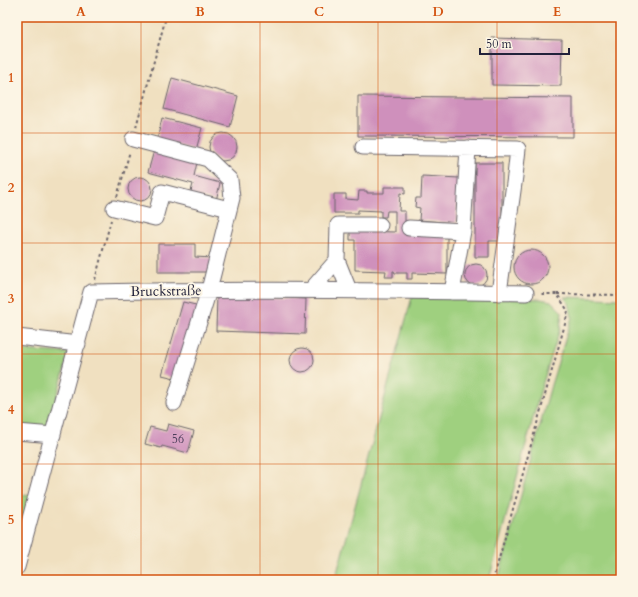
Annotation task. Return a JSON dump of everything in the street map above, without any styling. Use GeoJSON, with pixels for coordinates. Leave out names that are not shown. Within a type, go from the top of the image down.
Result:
{"type":"FeatureCollection","features":[{"type":"Feature","properties":{"kind":"street"},"geometry":{"type":"LineString","coordinates":[[133,139],[208,159],[230,180],[232,198],[209,290],[174,403]]}},
{"type":"Feature","properties":{"kind":"street"},"geometry":{"type":"LineString","coordinates":[[363,147],[518,149],[499,293]]}},
{"type":"Feature","properties":{"kind":"street"},"geometry":{"type":"LineString","coordinates":[[452,292],[463,231],[468,148]]}},
{"type":"Feature","properties":{"kind":"street"},"geometry":{"type":"LineString","coordinates":[[114,208],[155,218],[162,192],[229,209]]}},
{"type":"Feature","properties":{"kind":"street"},"geometry":{"type":"LineString","coordinates":[[349,290],[337,260],[338,225],[380,225]]}},
{"type":"Feature","properties":{"kind":"street"},"geometry":{"type":"LineString","coordinates":[[409,228],[463,231]]}},
{"type":"Feature","properties":{"kind":"street"},"geometry":{"type":"LineString","coordinates":[[311,290],[337,260]]}},
{"type":"Feature","properties":{"kind":"street","name":"Bruckstraße"},"geometry":{"type":"LineString","coordinates":[[91,292],[349,290],[526,293]]}},
{"type":"Feature","properties":{"kind":"street"},"geometry":{"type":"LineString","coordinates":[[17,567],[91,292]]}},
{"type":"Feature","properties":{"kind":"street"},"geometry":{"type":"LineString","coordinates":[[17,338],[78,344]]}},
{"type":"Feature","properties":{"kind":"street"},"geometry":{"type":"LineString","coordinates":[[17,432],[53,435]]}},
{"type":"Feature","properties":{"kind":"path"},"geometry":{"type":"LineString","coordinates":[[91,292],[166,17]]}},
{"type":"Feature","properties":{"kind":"path"},"geometry":{"type":"LineString","coordinates":[[526,293],[621,295]]}},
{"type":"Feature","properties":{"kind":"path"},"geometry":{"type":"LineString","coordinates":[[493,580],[568,311],[557,294]]}},
{"type":"Feature","properties":{"kind":"green space"},"geometry":{"type":"Polygon","coordinates":[[[412,297],[540,299],[551,301],[562,312],[560,329],[541,389],[489,580],[335,580],[412,297]]]}},
{"type":"Feature","properties":{"kind":"green space"},"geometry":{"type":"Polygon","coordinates":[[[564,297],[621,299],[621,580],[498,580],[551,385],[572,317],[569,303],[564,297]]]}},
{"type":"Feature","properties":{"kind":"green space"},"geometry":{"type":"Polygon","coordinates":[[[17,350],[69,353],[48,429],[17,426],[17,350]]]}},
{"type":"Feature","properties":{"kind":"green space"},"geometry":{"type":"Polygon","coordinates":[[[17,494],[31,496],[17,545],[17,494]]]}},
{"type":"Feature","properties":{"kind":"building"},"geometry":{"type":"Polygon","coordinates":[[[492,38],[562,40],[561,86],[492,85],[492,38]]]}},
{"type":"Feature","properties":{"kind":"building"},"geometry":{"type":"Polygon","coordinates":[[[172,78],[238,96],[230,127],[164,109],[172,78]]]}},
{"type":"Feature","properties":{"kind":"building"},"geometry":{"type":"Polygon","coordinates":[[[358,96],[573,98],[573,137],[358,136],[358,96]]]}},
{"type":"Feature","properties":{"kind":"building"},"geometry":{"type":"Polygon","coordinates":[[[162,118],[202,128],[196,150],[157,140],[162,118]]]}},
{"type":"Feature","properties":{"kind":"building"},"geometry":{"type":"Polygon","coordinates":[[[223,133],[233,137],[237,147],[233,157],[223,161],[213,157],[209,147],[213,137],[223,133]]]}},
{"type":"Feature","properties":{"kind":"building"},"geometry":{"type":"Polygon","coordinates":[[[155,147],[198,158],[194,176],[220,183],[216,201],[190,195],[193,184],[148,172],[155,147]]]}},
{"type":"Feature","properties":{"kind":"building"},"geometry":{"type":"Polygon","coordinates":[[[475,163],[502,163],[502,241],[489,241],[489,257],[475,257],[475,163]]]}},
{"type":"Feature","properties":{"kind":"building"},"geometry":{"type":"Polygon","coordinates":[[[422,176],[459,178],[456,223],[419,220],[420,208],[415,207],[416,198],[421,198],[422,176]]]}},
{"type":"Feature","properties":{"kind":"building"},"geometry":{"type":"Polygon","coordinates":[[[140,177],[149,180],[152,189],[149,198],[140,201],[131,198],[128,189],[131,180],[140,177]]]}},
{"type":"Feature","properties":{"kind":"building"},"geometry":{"type":"Polygon","coordinates":[[[384,187],[405,187],[405,194],[400,193],[399,211],[405,211],[405,232],[447,235],[447,274],[412,273],[412,279],[407,279],[407,273],[395,273],[393,271],[393,277],[385,277],[386,271],[355,270],[355,240],[350,240],[350,231],[395,232],[395,211],[387,211],[386,217],[381,217],[381,211],[358,210],[358,213],[334,213],[334,194],[346,194],[346,199],[358,200],[359,191],[367,191],[367,193],[384,193],[384,187]]]}},
{"type":"Feature","properties":{"kind":"building"},"geometry":{"type":"Polygon","coordinates":[[[158,244],[195,244],[195,257],[212,258],[212,272],[158,272],[158,244]]]}},
{"type":"Feature","properties":{"kind":"building"},"geometry":{"type":"Polygon","coordinates":[[[531,250],[543,255],[548,267],[543,279],[531,284],[519,279],[514,267],[519,255],[531,250]]]}},
{"type":"Feature","properties":{"kind":"building"},"geometry":{"type":"Polygon","coordinates":[[[476,264],[480,265],[486,271],[486,279],[480,285],[476,286],[472,285],[466,279],[465,275],[466,271],[472,265],[476,264]]]}},
{"type":"Feature","properties":{"kind":"building"},"geometry":{"type":"Polygon","coordinates":[[[217,295],[306,299],[305,334],[216,331],[217,295]]]}},
{"type":"Feature","properties":{"kind":"building"},"geometry":{"type":"Polygon","coordinates":[[[183,302],[200,306],[179,379],[162,375],[183,302]]]}},
{"type":"Feature","properties":{"kind":"building"},"geometry":{"type":"Polygon","coordinates":[[[302,348],[307,349],[313,355],[313,365],[307,371],[302,372],[297,371],[291,365],[290,360],[291,355],[297,349],[302,348]]]}},
{"type":"Feature","properties":{"kind":"building"},"geometry":{"type":"Polygon","coordinates":[[[168,424],[194,431],[188,453],[162,446],[161,448],[145,444],[150,427],[166,431],[168,424]]]}}]}
